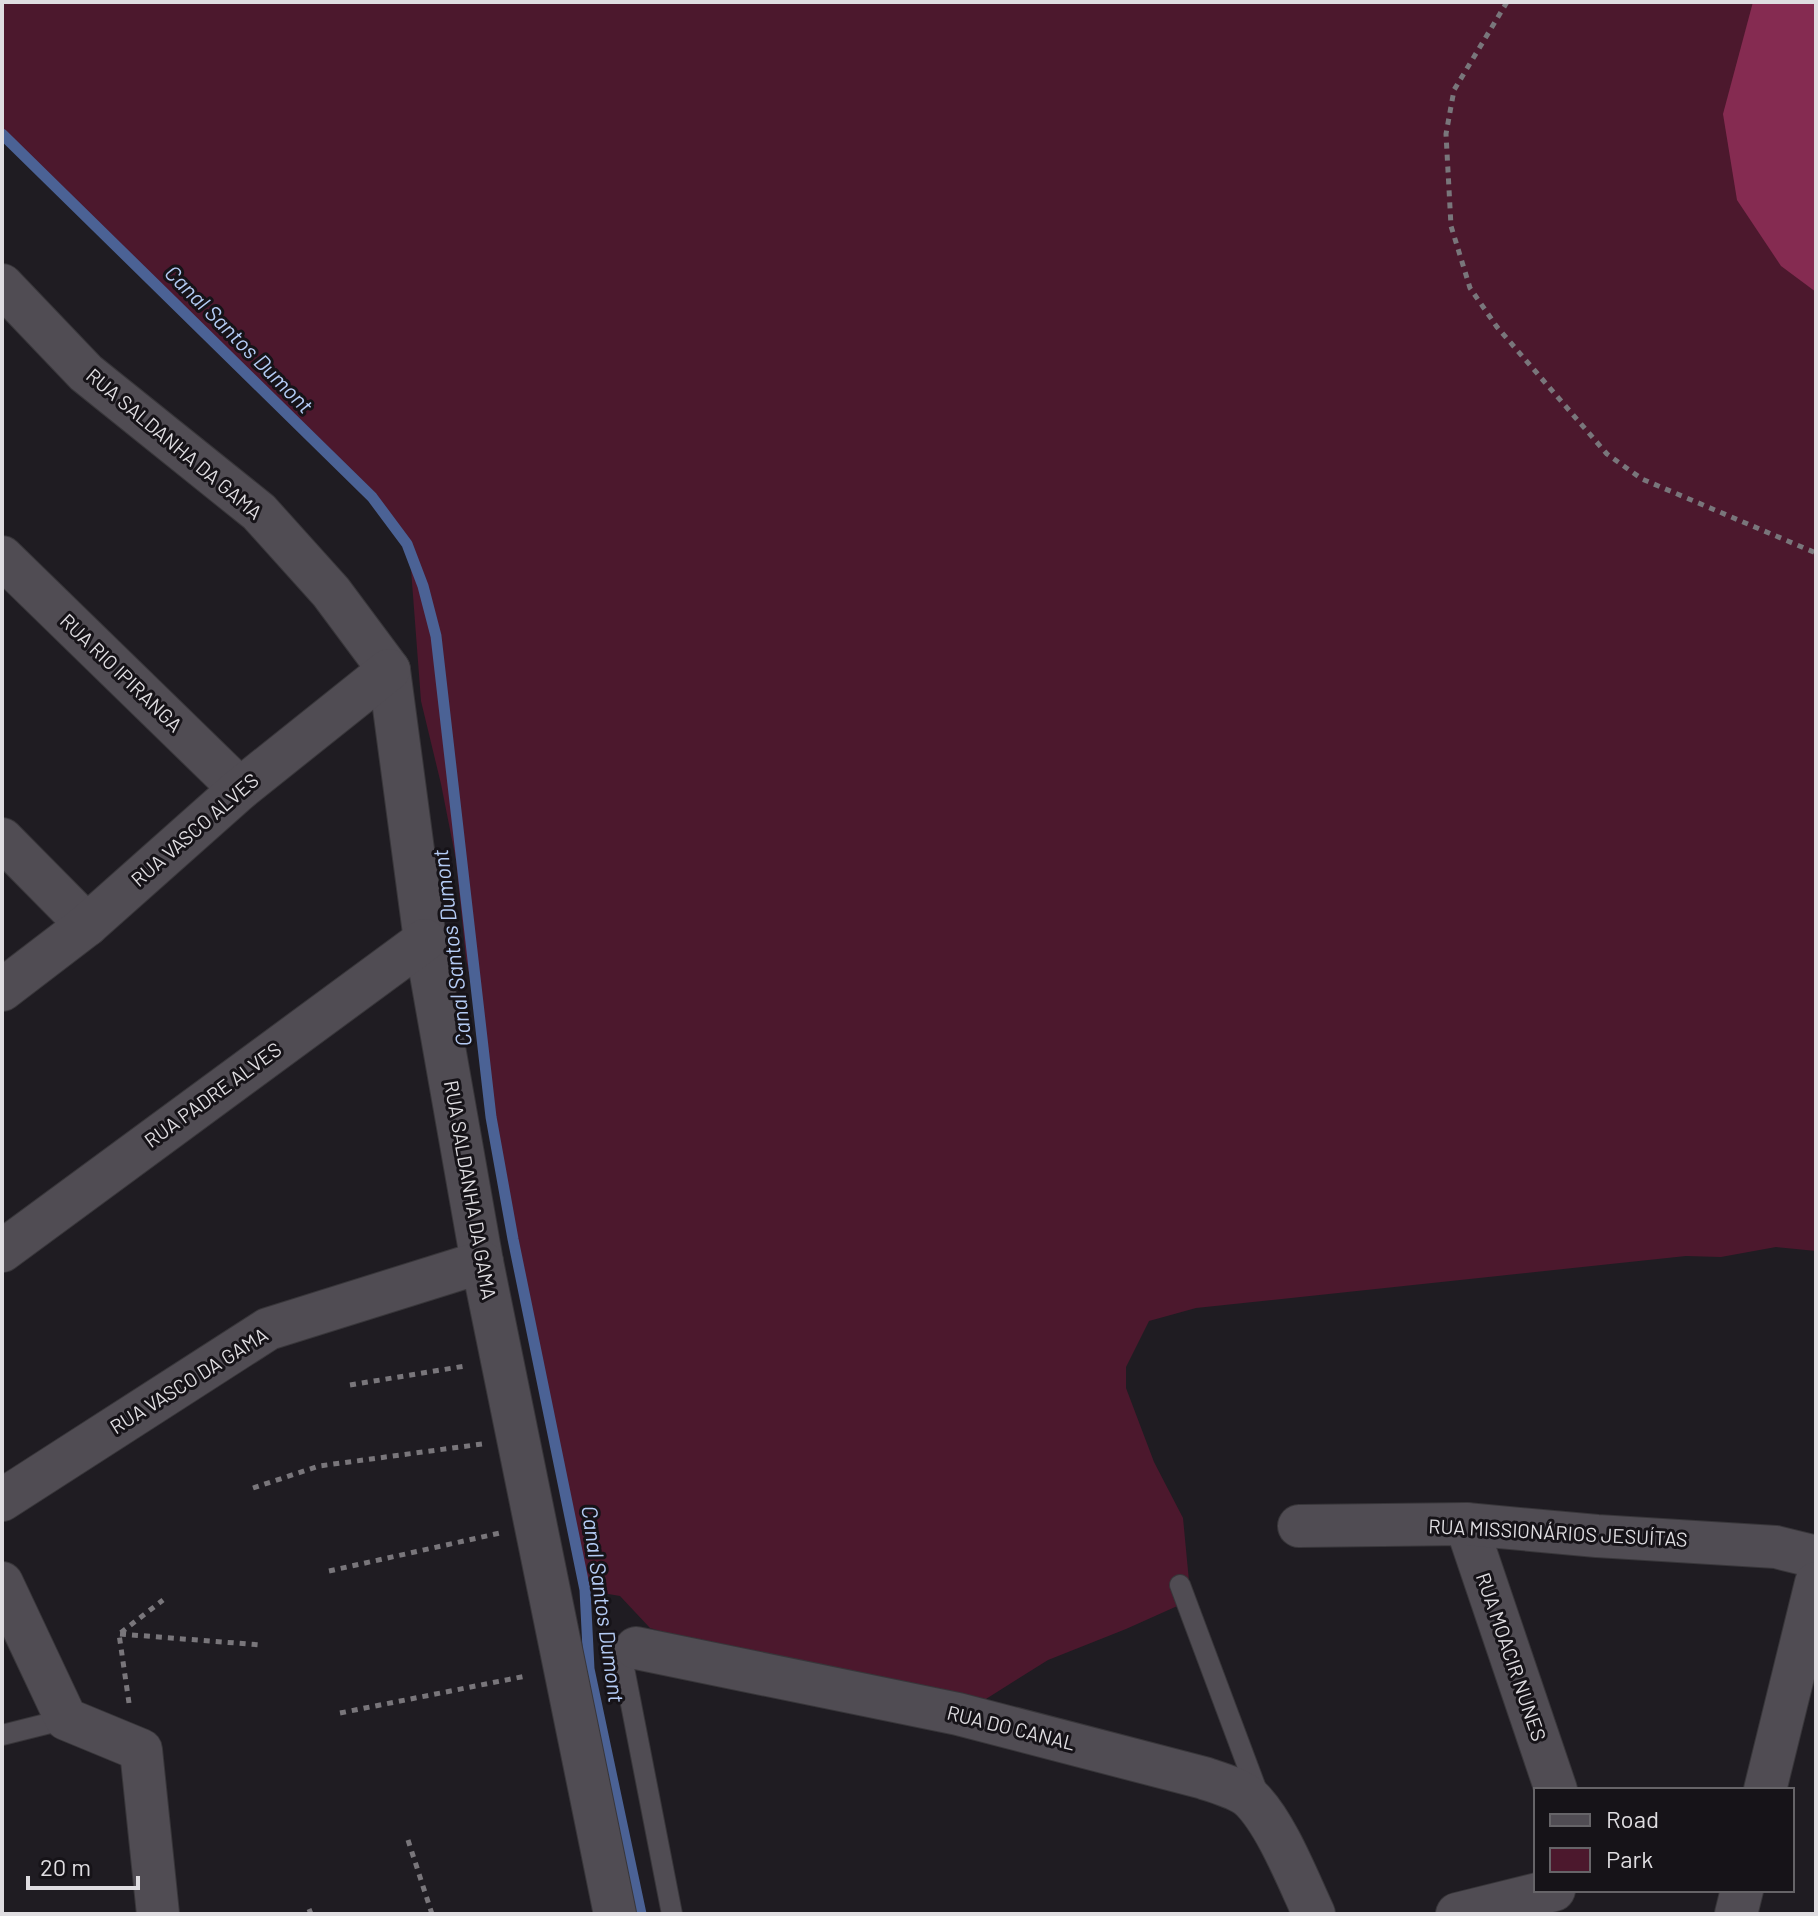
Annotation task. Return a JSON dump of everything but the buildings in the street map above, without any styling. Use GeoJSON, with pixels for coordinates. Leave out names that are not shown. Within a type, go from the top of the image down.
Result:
{"type":"FeatureCollection","features":[{"type":"Feature","properties":{"kind":"street","name":"RUA SALDANHA DA GAMA"},"geometry":{"type":"LineString","coordinates":[[2,285],[86,373],[259,512],[331,592],[389,670],[425,940],[482,1262],[615,1914]]}},
{"type":"Feature","properties":{"kind":"street","name":"RUA RIO IPIRANGA"},"geometry":{"type":"LineString","coordinates":[[2,557],[240,789]]}},
{"type":"Feature","properties":{"kind":"street","name":"RUA VASCO ALVES"},"geometry":{"type":"LineString","coordinates":[[2,990],[87,925],[240,789],[389,670]]}},
{"type":"Feature","properties":{"kind":"street"},"geometry":{"type":"LineString","coordinates":[[2,839],[87,925]]}},
{"type":"Feature","properties":{"kind":"street","name":"RUA PADRE ALVES"},"geometry":{"type":"LineString","coordinates":[[2,1251],[425,940]]}},
{"type":"Feature","properties":{"kind":"street","name":"RUA VASCO DA GAMA"},"geometry":{"type":"LineString","coordinates":[[2,1500],[268,1329],[482,1262]]}},
{"type":"Feature","properties":{"kind":"street","name":"RUA MISSIONÁRIOS JESUÍTAS"},"geometry":{"type":"LineString","coordinates":[[1299,1526],[1466,1524],[1776,1547],[1816,1557]]}},
{"type":"Feature","properties":{"kind":"street","name":"RUA MOACIR NUNES"},"geometry":{"type":"LineString","coordinates":[[1466,1524],[1555,1788]]}},
{"type":"Feature","properties":{"kind":"street"},"geometry":{"type":"LineString","coordinates":[[2,1583],[66,1719],[141,1750],[158,1914]]}},
{"type":"Feature","properties":{"kind":"street"},"geometry":{"type":"LineString","coordinates":[[1765,1788],[1816,1583]]}},
{"type":"Feature","properties":{"kind":"street","name":"RUA DO CANAL"},"geometry":{"type":"LineString","coordinates":[[636,1648],[931,1708],[1228,1786],[1248,1796],[1269,1822],[1314,1914]]}},
{"type":"Feature","properties":{"kind":"street"},"geometry":{"type":"LineString","coordinates":[[1457,1914],[1546,1892]]}},
{"type":"Feature","properties":{"kind":"street"},"geometry":{"type":"LineString","coordinates":[[1736,1914],[1742,1892]]}},
{"type":"Feature","properties":{"kind":"lane"},"geometry":{"type":"LineString","coordinates":[[1180,1585],[1269,1822]]}},
{"type":"Feature","properties":{"kind":"lane"},"geometry":{"type":"LineString","coordinates":[[636,1648],[623,1663],[672,1914]]}},
{"type":"Feature","properties":{"kind":"lane"},"geometry":{"type":"LineString","coordinates":[[2,1735],[66,1719]]}},
{"type":"Feature","properties":{"kind":"path"},"geometry":{"type":"LineString","coordinates":[[1507,2],[1454,90],[1446,134],[1451,226],[1470,288],[1497,327],[1607,454],[1642,479],[1816,553]]}},
{"type":"Feature","properties":{"kind":"path"},"geometry":{"type":"LineString","coordinates":[[350,1385],[502,1360]]}},
{"type":"Feature","properties":{"kind":"path"},"geometry":{"type":"LineString","coordinates":[[253,1488],[319,1466],[519,1439]]}},
{"type":"Feature","properties":{"kind":"path"},"geometry":{"type":"LineString","coordinates":[[329,1571],[536,1525]]}},
{"type":"Feature","properties":{"kind":"path"},"geometry":{"type":"LineString","coordinates":[[119,1634],[163,1600]]}},
{"type":"Feature","properties":{"kind":"path"},"geometry":{"type":"LineString","coordinates":[[119,1634],[261,1645]]}},
{"type":"Feature","properties":{"kind":"path"},"geometry":{"type":"LineString","coordinates":[[119,1634],[129,1710],[141,1750]]}},
{"type":"Feature","properties":{"kind":"path"},"geometry":{"type":"LineString","coordinates":[[340,1713],[566,1668]]}},
{"type":"Feature","properties":{"kind":"path"},"geometry":{"type":"LineString","coordinates":[[408,1840],[432,1914]]}},
{"type":"Feature","properties":{"kind":"green space"},"geometry":{"type":"Polygon","coordinates":[[[2,2],[1816,2],[1816,1251],[1776,1247],[1721,1257],[1686,1256],[1196,1308],[1149,1321],[1126,1367],[1126,1388],[1154,1462],[1183,1518],[1189,1581],[1184,1603],[1048,1660],[978,1704],[782,1667],[650,1628],[620,1596],[585,1590],[491,1117],[482,1033],[466,959],[456,860],[421,701],[411,569],[404,550],[409,548],[372,497],[2,134],[2,2]]]}},
{"type":"Feature","properties":{"kind":"shaded area"},"geometry":{"type":"Polygon","coordinates":[[[1753,2],[1816,2],[1816,292],[1781,266],[1737,200],[1723,114],[1753,2]]]}},
{"type":"Feature","properties":{"kind":"waterway","name":"Canal Santos Dumont"},"geometry":{"type":"LineString","coordinates":[[2,134],[372,497],[407,544],[423,586],[436,636],[491,1117],[585,1590],[589,1669],[641,1914]]}}]}
